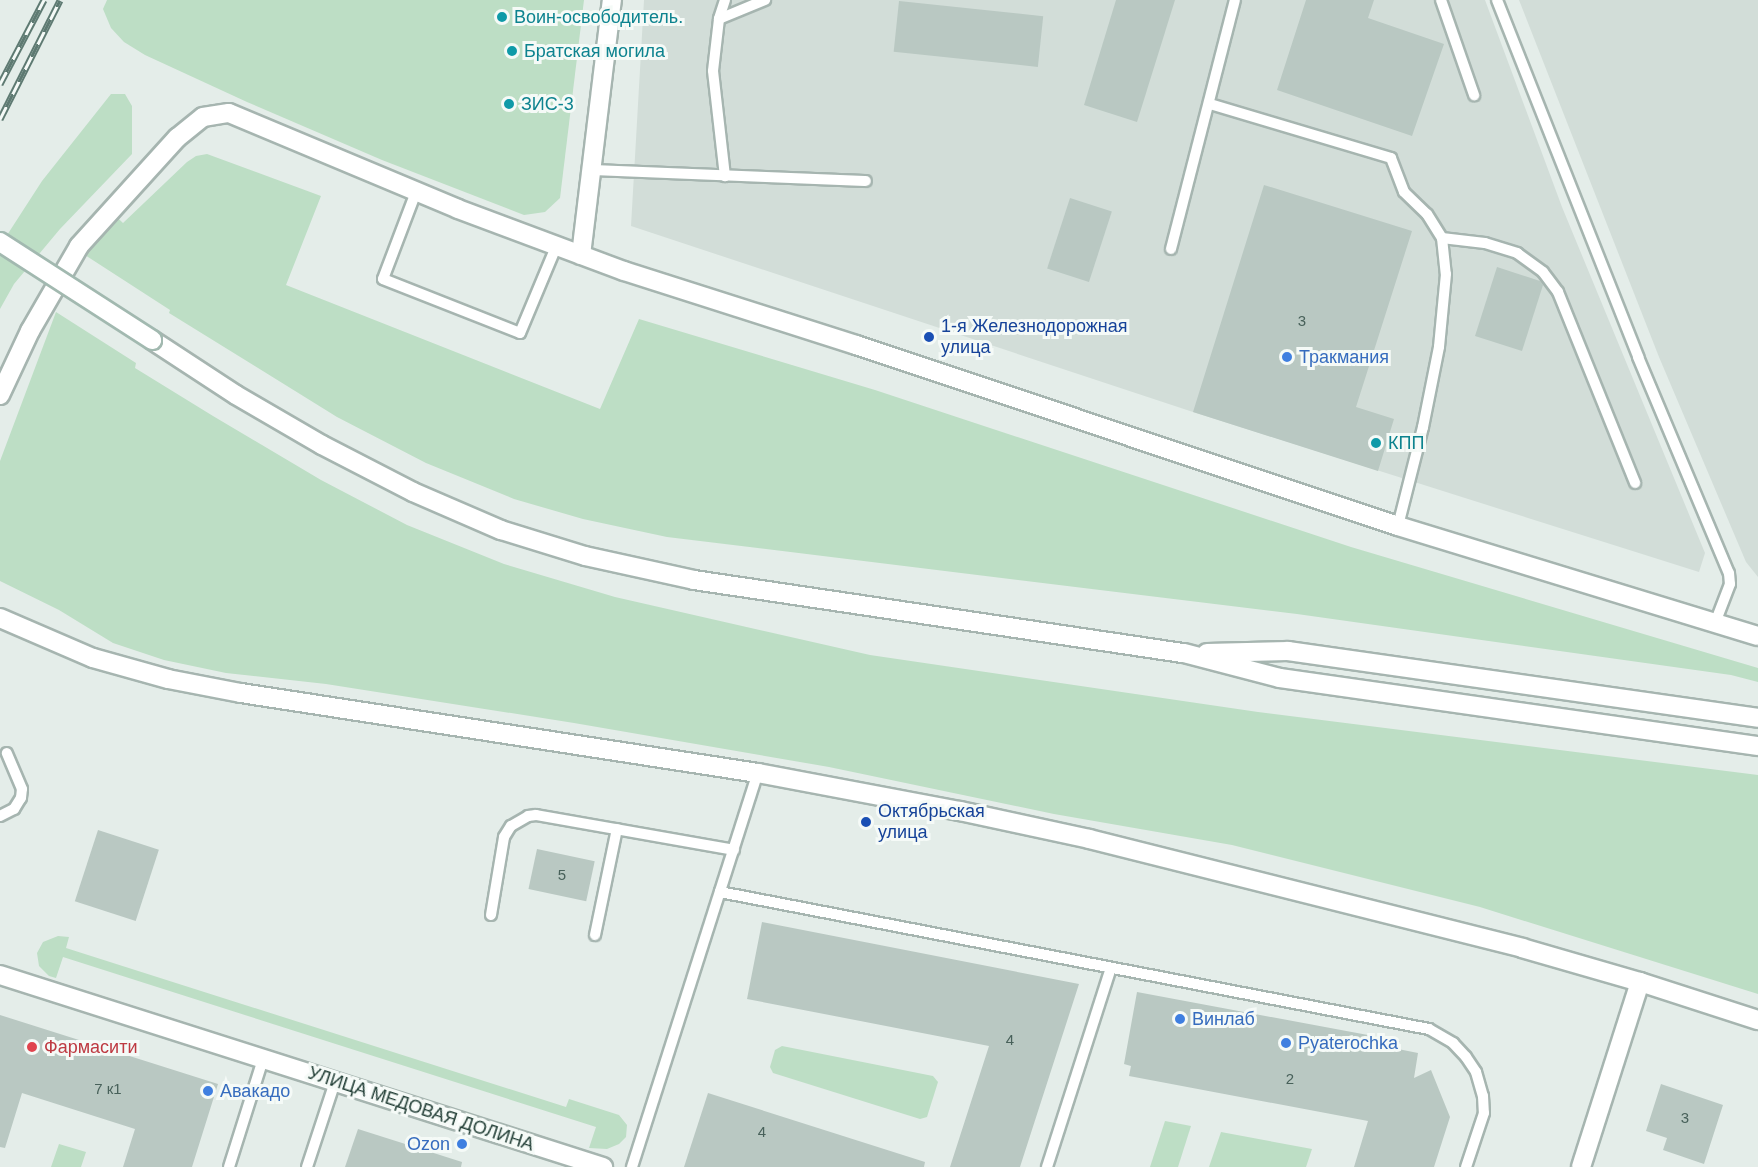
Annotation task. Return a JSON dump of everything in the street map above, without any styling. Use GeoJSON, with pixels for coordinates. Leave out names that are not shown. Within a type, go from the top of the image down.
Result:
{"type":"FeatureCollection","features":[{"type":"Feature","properties":{"kind":"street"},"geometry":{"type":"LineString","coordinates":[[581,255],[612,0]]}},
{"type":"Feature","properties":{"kind":"street"},"geometry":{"type":"LineString","coordinates":[[0,395],[30,331],[69,260],[158,156],[202,117],[220,112],[242,116],[416,192],[556,247],[1398,526],[1758,636]]}},
{"type":"Feature","properties":{"kind":"street"},"geometry":{"type":"LineString","coordinates":[[0,242],[294,429],[413,492],[501,530],[585,556],[694,580],[1184,653],[1280,678],[1758,746]]}},
{"type":"Feature","properties":{"kind":"street"},"geometry":{"type":"LineString","coordinates":[[0,618],[93,658],[159,678],[241,693],[758,773],[960,811],[1089,839],[1522,948],[1641,982],[1758,1020]]}},
{"type":"Feature","properties":{"kind":"street"},"geometry":{"type":"LineString","coordinates":[[1184,653],[1288,651],[1758,718]]}},
{"type":"Feature","properties":{"kind":"street","name":"УЛИЦА МЕДОВАЯ ДОЛИНА"},"geometry":{"type":"LineString","coordinates":[[0,975],[603,1167]]}},
{"type":"Feature","properties":{"kind":"street"},"geometry":{"type":"LineString","coordinates":[[1581,1167],[1641,982]]}},
{"type":"Feature","properties":{"kind":"lane"},"geometry":{"type":"LineString","coordinates":[[725,0],[719,19],[713,71],[725,176]]}},
{"type":"Feature","properties":{"kind":"lane"},"geometry":{"type":"LineString","coordinates":[[719,19],[765,0]]}},
{"type":"Feature","properties":{"kind":"lane"},"geometry":{"type":"LineString","coordinates":[[1171,249],[1235,0]]}},
{"type":"Feature","properties":{"kind":"lane"},"geometry":{"type":"LineString","coordinates":[[1441,0],[1474,95]]}},
{"type":"Feature","properties":{"kind":"lane"},"geometry":{"type":"LineString","coordinates":[[1497,0],[1638,357],[1729,573],[1730,584],[1715,623]]}},
{"type":"Feature","properties":{"kind":"lane"},"geometry":{"type":"LineString","coordinates":[[1210,104],[1391,158],[1404,192],[1428,214],[1442,238],[1446,274],[1439,347],[1398,526]]}},
{"type":"Feature","properties":{"kind":"lane"},"geometry":{"type":"LineString","coordinates":[[592,170],[866,181]]}},
{"type":"Feature","properties":{"kind":"lane"},"geometry":{"type":"LineString","coordinates":[[416,192],[383,279],[520,333],[556,247]]}},
{"type":"Feature","properties":{"kind":"lane"},"geometry":{"type":"LineString","coordinates":[[1442,238],[1485,243],[1517,253],[1543,272],[1558,292],[1635,483]]}},
{"type":"Feature","properties":{"kind":"lane"},"geometry":{"type":"LineString","coordinates":[[0,816],[14,809],[21,798],[22,789],[8,753]]}},
{"type":"Feature","properties":{"kind":"lane"},"geometry":{"type":"LineString","coordinates":[[632,1167],[758,773]]}},
{"type":"Feature","properties":{"kind":"lane"},"geometry":{"type":"LineString","coordinates":[[490,915],[504,837],[519,820],[536,815],[734,850]]}},
{"type":"Feature","properties":{"kind":"lane"},"geometry":{"type":"LineString","coordinates":[[595,935],[617,829]]}},
{"type":"Feature","properties":{"kind":"lane"},"geometry":{"type":"LineString","coordinates":[[720,892],[1429,1029],[1453,1043],[1466,1057],[1476,1072],[1483,1096],[1484,1113],[1466,1167]]}},
{"type":"Feature","properties":{"kind":"lane"},"geometry":{"type":"LineString","coordinates":[[1047,1167],[1111,968]]}},
{"type":"Feature","properties":{"kind":"lane"},"geometry":{"type":"LineString","coordinates":[[229,1167],[263,1059]]}},
{"type":"Feature","properties":{"kind":"lane"},"geometry":{"type":"LineString","coordinates":[[307,1167],[335,1082]]}},
{"type":"Feature","properties":{"kind":"shaded area"},"geometry":{"type":"Polygon","coordinates":[[[644,0],[1485,0],[1562,207],[1705,553],[1699,572],[1193,412],[631,226],[644,0]]]}},
{"type":"Feature","properties":{"kind":"shaded area"},"geometry":{"type":"Polygon","coordinates":[[[1519,0],[1758,0],[1758,577],[1746,562],[1659,357],[1519,0]]]}},
{"type":"Feature","properties":{"kind":"green space"},"geometry":{"type":"Polygon","coordinates":[[[107,0],[584,0],[560,198],[545,212],[524,215],[382,160],[247,102],[145,55],[124,42],[111,28],[103,9],[107,0]]]}},
{"type":"Feature","properties":{"kind":"green space"},"geometry":{"type":"Polygon","coordinates":[[[111,94],[125,94],[132,106],[132,154],[60,229],[14,284],[0,309],[0,246],[42,181],[111,94]]]}},
{"type":"Feature","properties":{"kind":"green space"},"geometry":{"type":"Polygon","coordinates":[[[207,154],[321,196],[286,285],[600,409],[639,319],[875,390],[1351,547],[1758,668],[1758,682],[1731,675],[1297,614],[667,537],[583,519],[514,499],[426,463],[337,417],[169,313],[170,310],[71,246],[105,206],[123,223],[187,162],[196,156],[207,154]]]}},
{"type":"Feature","properties":{"kind":"green space"},"geometry":{"type":"Polygon","coordinates":[[[56,312],[136,363],[135,368],[213,416],[321,480],[407,525],[504,564],[615,597],[870,655],[1258,712],[1758,775],[1758,994],[1480,907],[1232,845],[1054,814],[829,767],[574,723],[326,684],[226,673],[164,660],[113,643],[59,610],[0,581],[0,461],[56,312]]]}},
{"type":"Feature","properties":{"kind":"green space"},"geometry":{"type":"Polygon","coordinates":[[[58,936],[69,937],[66,948],[566,1107],[569,1099],[619,1115],[627,1125],[626,1137],[619,1144],[607,1149],[589,1148],[596,1127],[63,957],[56,978],[49,976],[39,966],[37,953],[43,942],[58,936]]]}},
{"type":"Feature","properties":{"kind":"green space"},"geometry":{"type":"Polygon","coordinates":[[[782,1046],[933,1076],[938,1082],[927,1117],[920,1119],[773,1073],[770,1067],[775,1050],[782,1046]]]}},
{"type":"Feature","properties":{"kind":"green space"},"geometry":{"type":"Polygon","coordinates":[[[1165,1121],[1191,1126],[1178,1167],[1150,1167],[1165,1121]]]}},
{"type":"Feature","properties":{"kind":"green space"},"geometry":{"type":"Polygon","coordinates":[[[1221,1132],[1312,1149],[1306,1167],[1209,1167],[1221,1132]]]}},
{"type":"Feature","properties":{"kind":"green space"},"geometry":{"type":"Polygon","coordinates":[[[59,1144],[86,1152],[81,1167],[51,1167],[59,1144]]]}},
{"type":"Feature","properties":{"kind":"building"},"geometry":{"type":"Polygon","coordinates":[[[1116,0],[1175,0],[1137,122],[1084,105],[1116,0]]]}},
{"type":"Feature","properties":{"kind":"building"},"geometry":{"type":"Polygon","coordinates":[[[1306,0],[1374,0],[1368,18],[1444,44],[1412,136],[1277,90],[1306,0]]]}},
{"type":"Feature","properties":{"kind":"building"},"geometry":{"type":"Polygon","coordinates":[[[899,1],[1043,16],[1038,67],[894,52],[899,1]]]}},
{"type":"Feature","properties":{"kind":"building"},"geometry":{"type":"Polygon","coordinates":[[[1264,185],[1412,231],[1356,407],[1394,419],[1378,471],[1193,412],[1264,185]]]}},
{"type":"Feature","properties":{"kind":"building"},"geometry":{"type":"Polygon","coordinates":[[[1070,198],[1112,212],[1089,282],[1047,268],[1070,198]]]}},
{"type":"Feature","properties":{"kind":"building"},"geometry":{"type":"Polygon","coordinates":[[[1497,267],[1540,281],[1543,285],[1522,351],[1475,336],[1497,267]]]}},
{"type":"Feature","properties":{"kind":"building"},"geometry":{"type":"Polygon","coordinates":[[[98,830],[159,850],[136,921],[75,901],[98,830]]]}},
{"type":"Feature","properties":{"kind":"building"},"geometry":{"type":"Polygon","coordinates":[[[537,849],[595,861],[586,901],[528,889],[537,849]]]}},
{"type":"Feature","properties":{"kind":"building"},"geometry":{"type":"Polygon","coordinates":[[[762,922],[1079,984],[1020,1167],[950,1167],[989,1046],[747,999],[762,922]]]}},
{"type":"Feature","properties":{"kind":"building"},"geometry":{"type":"Polygon","coordinates":[[[1137,992],[1400,1041],[1398,1049],[1418,1053],[1414,1078],[1431,1070],[1450,1117],[1434,1167],[1354,1167],[1368,1121],[1129,1076],[1131,1066],[1124,1064],[1137,992]]]}},
{"type":"Feature","properties":{"kind":"building"},"geometry":{"type":"Polygon","coordinates":[[[0,1015],[218,1084],[192,1167],[123,1167],[135,1129],[22,1093],[5,1148],[0,1147],[0,1015]]]}},
{"type":"Feature","properties":{"kind":"building"},"geometry":{"type":"Polygon","coordinates":[[[1661,1084],[1723,1105],[1704,1164],[1663,1150],[1667,1138],[1646,1131],[1661,1084]]]}},
{"type":"Feature","properties":{"kind":"building"},"geometry":{"type":"Polygon","coordinates":[[[708,1093],[925,1162],[924,1167],[684,1167],[708,1093]]]}},
{"type":"Feature","properties":{"kind":"building"},"geometry":{"type":"Polygon","coordinates":[[[358,1129],[462,1162],[461,1167],[345,1167],[358,1129]]]}},
{"type":"Feature","properties":{"kind":"railway"},"geometry":{"type":"LineString","coordinates":[[0,84],[44,0]]}},
{"type":"Feature","properties":{"kind":"railway"},"geometry":{"type":"LineString","coordinates":[[0,119],[60,0]]}},
{"type":"Feature","properties":{"kind":"place","name":"Воин-освободитель."},"geometry":{"type":"Point","coordinates":[502,17]}},
{"type":"Feature","properties":{"kind":"place","name":"Братская могила"},"geometry":{"type":"Point","coordinates":[512,51]}},
{"type":"Feature","properties":{"kind":"place","name":"ЗИС-3"},"geometry":{"type":"Point","coordinates":[509,104]}},
{"type":"Feature","properties":{"kind":"place","name":"1-я Железнодорожная улица"},"geometry":{"type":"Point","coordinates":[929,337]}},
{"type":"Feature","properties":{"kind":"place","name":"Тракмания"},"geometry":{"type":"Point","coordinates":[1287,357]}},
{"type":"Feature","properties":{"kind":"place","name":"КПП"},"geometry":{"type":"Point","coordinates":[1376,443]}},
{"type":"Feature","properties":{"kind":"place","name":"Октябрьская улица"},"geometry":{"type":"Point","coordinates":[866,822]}},
{"type":"Feature","properties":{"kind":"place","name":"Винлаб"},"geometry":{"type":"Point","coordinates":[1180,1019]}},
{"type":"Feature","properties":{"kind":"place","name":"Pyaterochka"},"geometry":{"type":"Point","coordinates":[1286,1043]}},
{"type":"Feature","properties":{"kind":"place","name":"Фармасити"},"geometry":{"type":"Point","coordinates":[32,1047]}},
{"type":"Feature","properties":{"kind":"place","name":"Авакадо"},"geometry":{"type":"Point","coordinates":[208,1091]}},
{"type":"Feature","properties":{"kind":"place","name":"Ozon"},"geometry":{"type":"Point","coordinates":[462,1144]}}]}
